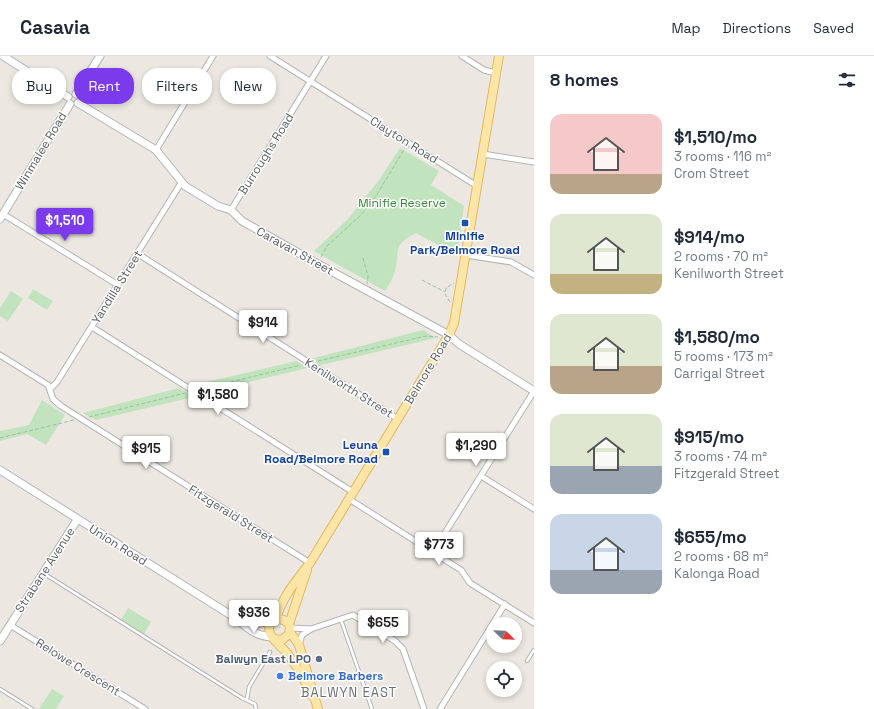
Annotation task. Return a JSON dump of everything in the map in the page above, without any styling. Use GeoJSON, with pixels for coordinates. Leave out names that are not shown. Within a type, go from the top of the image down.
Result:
{"type":"FeatureCollection","features":[{"type":"Feature","properties":{"kind":"main road","name":"Belmore Road"},"geometry":{"type":"LineString","coordinates":[[273,638],[269,629],[281,604],[291,587],[310,563],[449,335],[454,324],[499,56]]}},
{"type":"Feature","properties":{"kind":"main road","name":"Belmore Road"},"geometry":{"type":"LineString","coordinates":[[290,628],[310,563]]}},
{"type":"Feature","properties":{"kind":"main road"},"geometry":{"type":"LineString","coordinates":[[274,620],[283,619],[290,628],[299,646],[318,709]]}},
{"type":"Feature","properties":{"kind":"main road"},"geometry":{"type":"LineString","coordinates":[[273,638],[284,639],[290,628]]}},
{"type":"Feature","properties":{"kind":"main road"},"geometry":{"type":"LineString","coordinates":[[273,638],[286,652],[314,697]]}},
{"type":"Feature","properties":{"kind":"street"},"geometry":{"type":"LineString","coordinates":[[3,56],[69,101],[74,106],[77,104]]}},
{"type":"Feature","properties":{"kind":"street"},"geometry":{"type":"LineString","coordinates":[[92,68],[100,56]]}},
{"type":"Feature","properties":{"kind":"street"},"geometry":{"type":"LineString","coordinates":[[80,104],[156,150],[213,56]]}},
{"type":"Feature","properties":{"kind":"street","name":"Clayton Road"},"geometry":{"type":"LineString","coordinates":[[270,56],[477,186]]}},
{"type":"Feature","properties":{"kind":"street","name":"Burroughs Road"},"geometry":{"type":"LineString","coordinates":[[231,210],[326,56]]}},
{"type":"Feature","properties":{"kind":"street"},"geometry":{"type":"LineString","coordinates":[[462,56],[484,70],[496,73]]}},
{"type":"Feature","properties":{"kind":"street"},"geometry":{"type":"LineString","coordinates":[[69,101],[72,94],[74,94]]}},
{"type":"Feature","properties":{"kind":"street","name":"Winmalee Road"},"geometry":{"type":"LineString","coordinates":[[2,216],[69,101]]}},
{"type":"Feature","properties":{"kind":"street","name":"Caravan Street"},"geometry":{"type":"LineString","coordinates":[[156,150],[182,183],[218,206],[231,210],[242,221],[449,335],[459,344],[534,391]]}},
{"type":"Feature","properties":{"kind":"street"},"geometry":{"type":"LineString","coordinates":[[482,154],[534,162]]}},
{"type":"Feature","properties":{"kind":"street","name":"Yandilla Street"},"geometry":{"type":"LineString","coordinates":[[51,388],[55,387],[182,183]]}},
{"type":"Feature","properties":{"kind":"street"},"geometry":{"type":"LineString","coordinates":[[2,216],[118,285]]}},
{"type":"Feature","properties":{"kind":"street","name":"Kenilworth Street"},"geometry":{"type":"LineString","coordinates":[[138,254],[398,418]]}},
{"type":"Feature","properties":{"kind":"street"},"geometry":{"type":"LineString","coordinates":[[466,255],[511,262],[534,275]]}},
{"type":"Feature","properties":{"kind":"street"},"geometry":{"type":"LineString","coordinates":[[92,327],[353,492]]}},
{"type":"Feature","properties":{"kind":"street"},"geometry":{"type":"LineString","coordinates":[[0,355],[51,388]]}},
{"type":"Feature","properties":{"kind":"street","name":"Fitzgerald Street"},"geometry":{"type":"LineString","coordinates":[[51,388],[56,403],[310,563]]}},
{"type":"Feature","properties":{"kind":"street"},"geometry":{"type":"LineString","coordinates":[[433,552],[534,391]]}},
{"type":"Feature","properties":{"kind":"street","name":"Union Road"},"geometry":{"type":"LineString","coordinates":[[0,470],[77,520],[237,619],[253,633],[259,636],[273,638]]}},
{"type":"Feature","properties":{"kind":"street"},"geometry":{"type":"LineString","coordinates":[[481,476],[534,509]]}},
{"type":"Feature","properties":{"kind":"street"},"geometry":{"type":"LineString","coordinates":[[348,499],[461,570],[470,583],[534,623]]}},
{"type":"Feature","properties":{"kind":"street","name":"Strabane Avenue"},"geometry":{"type":"LineString","coordinates":[[0,641],[77,520]]}},
{"type":"Feature","properties":{"kind":"street"},"geometry":{"type":"LineString","coordinates":[[440,709],[505,604]]}},
{"type":"Feature","properties":{"kind":"street"},"geometry":{"type":"LineString","coordinates":[[299,646],[302,635],[311,629],[353,615],[395,641],[403,650],[424,709]]}},
{"type":"Feature","properties":{"kind":"street","name":"Union Road"},"geometry":{"type":"LineString","coordinates":[[237,619],[254,624],[274,620]]}},
{"type":"Feature","properties":{"kind":"street","name":"Relowe Crescent"},"geometry":{"type":"LineString","coordinates":[[10,625],[145,709]]}},
{"type":"Feature","properties":{"kind":"street"},"geometry":{"type":"LineString","coordinates":[[290,628],[311,629]]}},
{"type":"Feature","properties":{"kind":"lane"},"geometry":{"type":"LineString","coordinates":[[43,573],[242,698],[255,704],[256,709]]}},
{"type":"Feature","properties":{"kind":"lane"},"geometry":{"type":"LineString","coordinates":[[340,619],[372,709]]}},
{"type":"Feature","properties":{"kind":"lane"},"geometry":{"type":"LineString","coordinates":[[527,661],[534,650]]}},
{"type":"Feature","properties":{"kind":"lane"},"geometry":{"type":"LineString","coordinates":[[247,699],[250,687],[270,652]]}},
{"type":"Feature","properties":{"kind":"lane"},"geometry":{"type":"LineString","coordinates":[[0,689],[32,709]]}},
{"type":"Feature","properties":{"kind":"path"},"geometry":{"type":"LineString","coordinates":[[318,264],[327,246],[361,215],[376,196],[409,143]]}},
{"type":"Feature","properties":{"kind":"path"},"geometry":{"type":"LineString","coordinates":[[362,258],[368,276],[367,290]]}},
{"type":"Feature","properties":{"kind":"path"},"geometry":{"type":"LineString","coordinates":[[422,280],[446,292]]}},
{"type":"Feature","properties":{"kind":"path"},"geometry":{"type":"LineString","coordinates":[[446,288],[445,294],[456,310]]}},
{"type":"Feature","properties":{"kind":"path"},"geometry":{"type":"LineString","coordinates":[[0,438],[426,336],[438,337]]}},
{"type":"Feature","properties":{"kind":"green space","name":"Minifie Reserve"},"geometry":{"type":"Polygon","coordinates":[[[400,148],[439,171],[431,185],[464,206],[457,255],[416,233],[402,242],[399,246],[394,274],[385,291],[314,251],[348,219],[379,180],[400,148]]]}},
{"type":"Feature","properties":{"kind":"green space"},"geometry":{"type":"Polygon","coordinates":[[[33,289],[53,301],[47,310],[28,298],[33,289]]]}},
{"type":"Feature","properties":{"kind":"green space"},"geometry":{"type":"Polygon","coordinates":[[[11,291],[23,299],[8,321],[0,316],[0,308],[11,291]]]}},
{"type":"Feature","properties":{"kind":"green space"},"geometry":{"type":"Polygon","coordinates":[[[423,330],[436,338],[321,365],[310,359],[423,330]]]}},
{"type":"Feature","properties":{"kind":"green space"},"geometry":{"type":"Polygon","coordinates":[[[296,361],[308,368],[207,392],[194,385],[296,361]]]}},
{"type":"Feature","properties":{"kind":"green space"},"geometry":{"type":"Polygon","coordinates":[[[179,388],[194,397],[96,420],[83,413],[179,388]]]}},
{"type":"Feature","properties":{"kind":"green space"},"geometry":{"type":"Polygon","coordinates":[[[42,400],[65,415],[46,445],[27,434],[0,441],[0,431],[29,425],[42,400]]]}},
{"type":"Feature","properties":{"kind":"green space"},"geometry":{"type":"Polygon","coordinates":[[[128,608],[151,622],[144,634],[121,620],[128,608]]]}},
{"type":"Feature","properties":{"kind":"green space"},"geometry":{"type":"Polygon","coordinates":[[[52,689],[64,696],[56,709],[39,709],[52,689]]]}},
{"type":"Feature","properties":{"kind":"place","name":"Minifie Park/Belmore Road"},"geometry":{"type":"Point","coordinates":[465,223]}},
{"type":"Feature","properties":{"kind":"place","name":"Leuna Road/Belmore Road"},"geometry":{"type":"Point","coordinates":[386,452]}},
{"type":"Feature","properties":{"kind":"place","name":"Balwyn East LPO"},"geometry":{"type":"Point","coordinates":[319,659]}},
{"type":"Feature","properties":{"kind":"place","name":"Belmore Barbers"},"geometry":{"type":"Point","coordinates":[280,676]}},
{"type":"Feature","properties":{"kind":"district","name":"BALWYN EAST"},"geometry":{"type":"Point","coordinates":[349,692]}}]}
